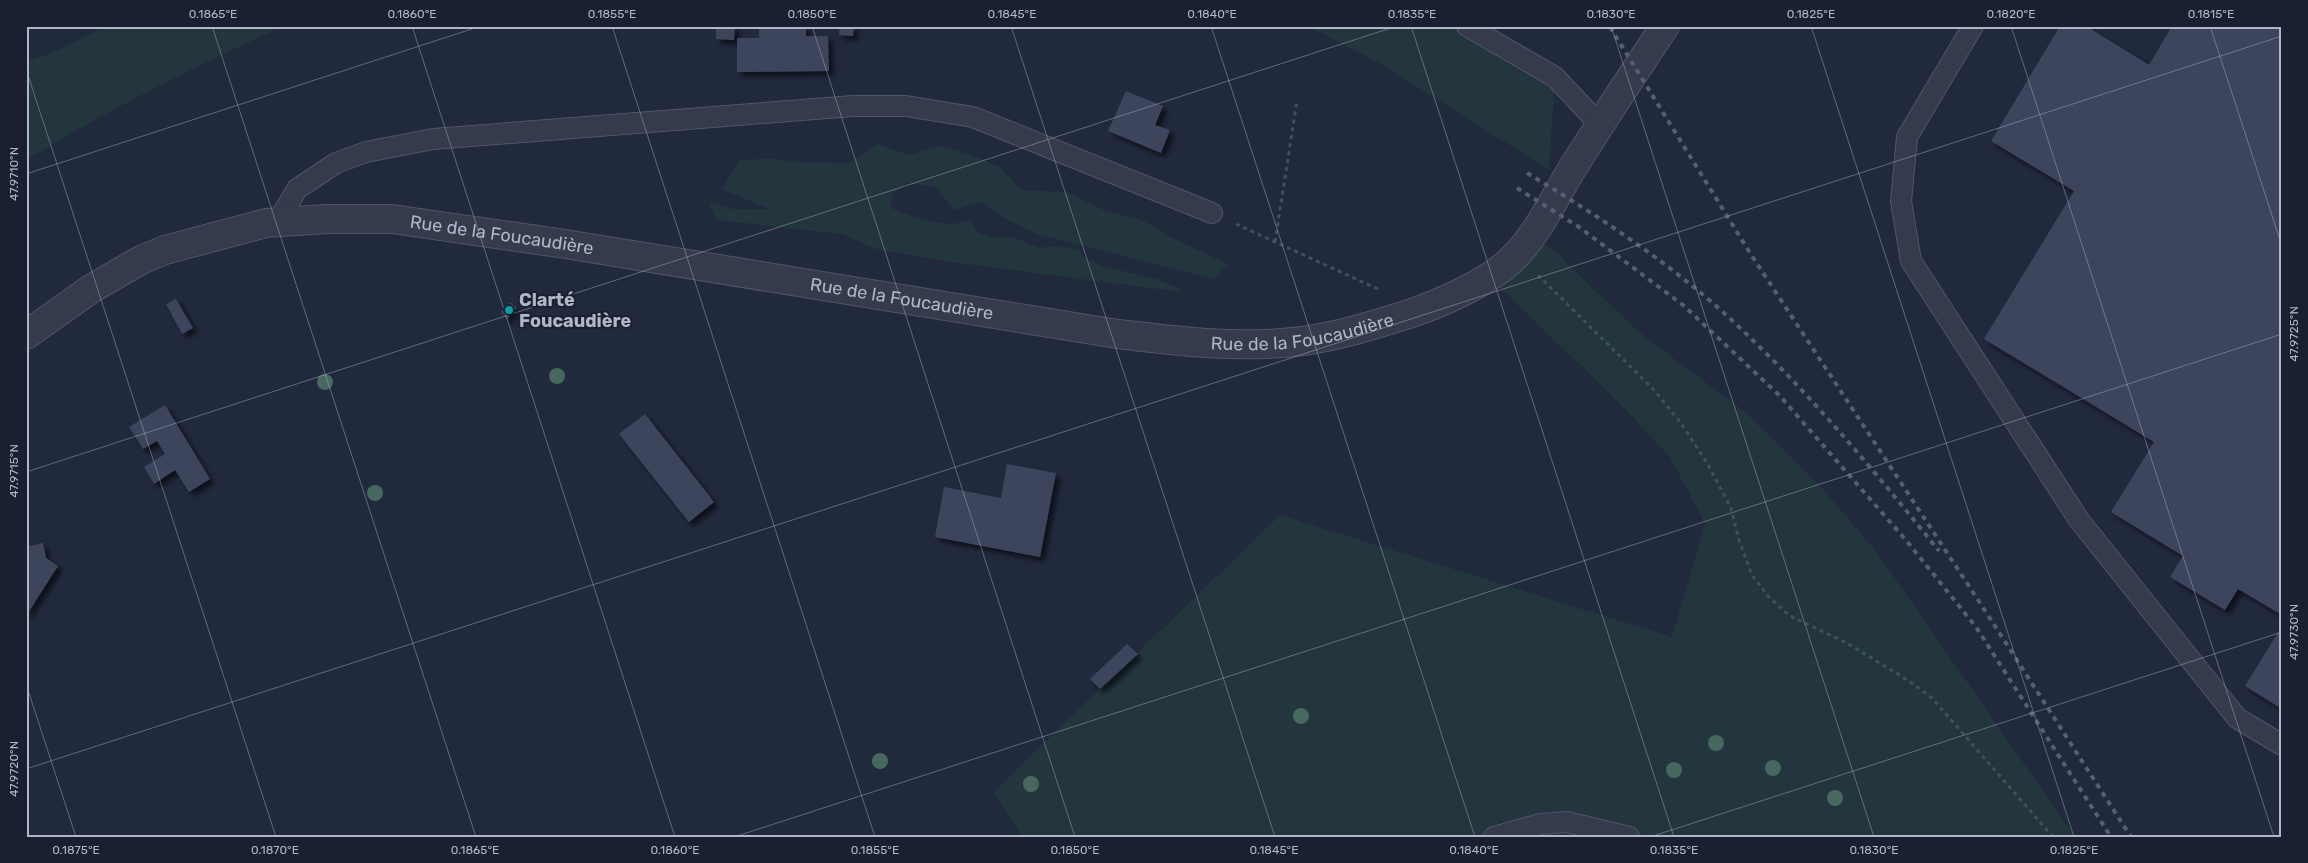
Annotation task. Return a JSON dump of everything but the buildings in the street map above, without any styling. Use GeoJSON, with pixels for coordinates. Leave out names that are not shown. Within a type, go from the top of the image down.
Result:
{"type":"FeatureCollection","features":[{"type":"Feature","properties":{"kind":"street","name":"Rue de la Foucaudière"},"geometry":{"type":"LineString","coordinates":[[26,336],[91,289],[141,260],[165,250],[266,223],[327,219],[392,219],[565,244],[1111,333],[1184,342],[1258,344],[1302,341],[1343,334],[1423,310],[1453,297],[1509,263],[1531,236],[1600,125],[1665,26]]}},
{"type":"Feature","properties":{"kind":"lane"},"geometry":{"type":"LineString","coordinates":[[1467,26],[1555,77],[1600,125]]}},
{"type":"Feature","properties":{"kind":"lane"},"geometry":{"type":"LineString","coordinates":[[1973,26],[1907,137],[1901,201],[1911,260],[2079,520],[2237,718],[2282,745]]}},
{"type":"Feature","properties":{"kind":"lane"},"geometry":{"type":"LineString","coordinates":[[266,223],[280,218],[297,189],[336,163],[366,152],[423,140],[853,106],[906,106],[973,117],[1212,213]]}},
{"type":"Feature","properties":{"kind":"lane"},"geometry":{"type":"LineString","coordinates":[[1494,837],[1540,824],[1567,822],[1630,837]]}},
{"type":"Feature","properties":{"kind":"path"},"geometry":{"type":"LineString","coordinates":[[1275,242],[1297,100]]}},
{"type":"Feature","properties":{"kind":"path"},"geometry":{"type":"LineString","coordinates":[[1212,213],[1423,310]]}},
{"type":"Feature","properties":{"kind":"path"},"geometry":{"type":"LineString","coordinates":[[1517,253],[1654,390],[1681,422],[1708,464],[1731,508],[1739,540],[1752,575],[1768,596],[1790,616],[1847,643],[1909,681],[1932,698],[2053,837]]}},
{"type":"Feature","properties":{"kind":"shaded area"},"geometry":{"type":"Polygon","coordinates":[[[106,26],[284,26],[153,89],[26,160],[26,62],[54,52],[106,26]]]}},
{"type":"Feature","properties":{"kind":"shaded area"},"geometry":{"type":"Polygon","coordinates":[[[1308,26],[1467,26],[1555,77],[1549,170],[1383,65],[1308,26]]]}},
{"type":"Feature","properties":{"kind":"shaded area"},"geometry":{"type":"Polygon","coordinates":[[[878,144],[909,155],[940,146],[972,155],[1000,167],[1022,190],[1066,192],[1106,211],[1142,220],[1171,237],[1228,264],[1214,279],[1037,234],[1005,218],[982,202],[954,210],[935,187],[907,183],[892,194],[891,208],[940,223],[960,223],[969,220],[978,233],[992,238],[1013,237],[1040,248],[1050,246],[1078,249],[1085,259],[1102,266],[1156,279],[1175,286],[1181,292],[951,262],[876,249],[842,234],[716,220],[708,202],[733,209],[769,209],[722,189],[739,161],[770,158],[797,162],[848,163],[878,144]]]}},
{"type":"Feature","properties":{"kind":"shaded area"},"geometry":{"type":"Polygon","coordinates":[[[1531,236],[1556,252],[1636,330],[1746,413],[1818,483],[1878,554],[2075,837],[1022,837],[993,792],[1280,515],[1672,637],[1705,524],[1669,455],[1608,392],[1488,276],[1531,236]]]}},
{"type":"Feature","properties":{"kind":"railway"},"geometry":{"type":"LineString","coordinates":[[1610,27],[1750,253],[2131,837]]}},
{"type":"Feature","properties":{"kind":"railway"},"geometry":{"type":"LineString","coordinates":[[1527,173],[1629,238],[1724,313],[1809,398],[1862,458],[1939,551]]}},
{"type":"Feature","properties":{"kind":"railway"},"geometry":{"type":"LineString","coordinates":[[1517,188],[1579,227],[1683,305],[1779,395],[1905,539],[1976,627],[2111,837]]}},
{"type":"Feature","properties":{"kind":"place","name":"Clarté Foucaudière"},"geometry":{"type":"Point","coordinates":[509,310]}}]}
